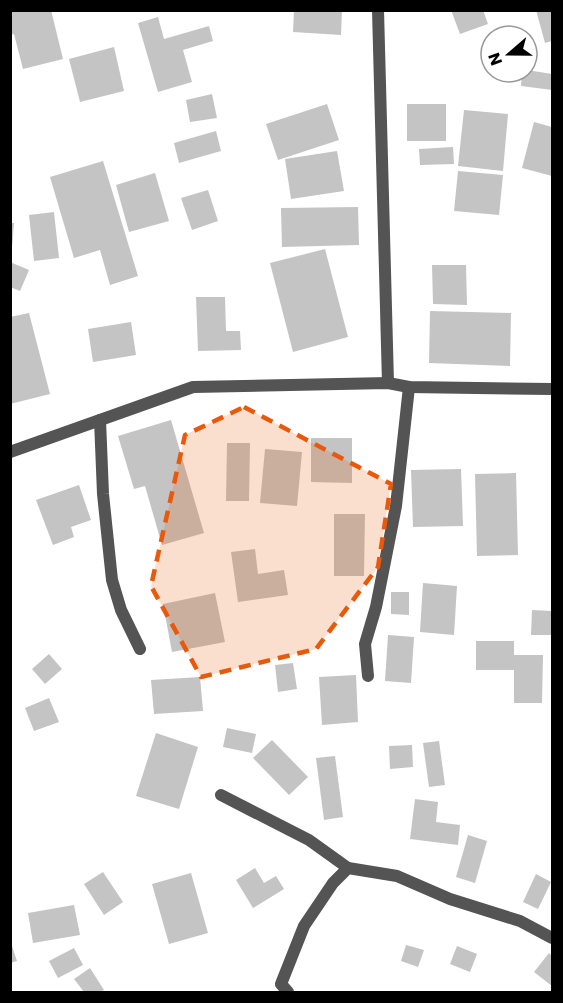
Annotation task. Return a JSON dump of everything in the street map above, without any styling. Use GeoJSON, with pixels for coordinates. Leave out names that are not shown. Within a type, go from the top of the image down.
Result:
{"type":"FeatureCollection","features":[{"type":"Feature","properties":{"kind":"street"},"geometry":{"type":"LineString","coordinates":[[378,10],[388,382]]}},
{"type":"Feature","properties":{"kind":"street"},"geometry":{"type":"LineString","coordinates":[[10,452],[193,387],[388,382],[409,387],[552,389]]}},
{"type":"Feature","properties":{"kind":"street"},"geometry":{"type":"LineString","coordinates":[[368,676],[365,644],[376,607],[396,506],[409,387]]}},
{"type":"Feature","properties":{"kind":"street"},"geometry":{"type":"LineString","coordinates":[[100,420],[103,494],[112,580],[121,610],[140,649]]}},
{"type":"Feature","properties":{"kind":"street"},"geometry":{"type":"LineString","coordinates":[[221,795],[309,840],[348,868],[397,876],[450,899],[520,921],[552,938]]}},
{"type":"Feature","properties":{"kind":"street"},"geometry":{"type":"LineString","coordinates":[[288,993],[281,984],[304,926],[333,884],[348,868]]}},
{"type":"Feature","properties":{"kind":"highlighted area"},"geometry":{"type":"Polygon","coordinates":[[[244,407],[391,484],[378,567],[316,649],[201,677],[151,586],[185,435],[244,407]]]}},
{"type":"Feature","properties":{"kind":"building"},"geometry":{"type":"Polygon","coordinates":[[[10,10],[51,10],[63,59],[23,69],[14,34],[10,35],[10,10]]]}},
{"type":"Feature","properties":{"kind":"building"},"geometry":{"type":"Polygon","coordinates":[[[294,10],[342,10],[341,35],[293,32],[294,10]]]}},
{"type":"Feature","properties":{"kind":"building"},"geometry":{"type":"Polygon","coordinates":[[[451,10],[483,10],[488,24],[479,24],[479,27],[460,34],[451,10]]]}},
{"type":"Feature","properties":{"kind":"building"},"geometry":{"type":"Polygon","coordinates":[[[536,10],[552,10],[552,41],[545,43],[536,10]]]}},
{"type":"Feature","properties":{"kind":"building"},"geometry":{"type":"Polygon","coordinates":[[[158,17],[164,39],[209,26],[213,41],[183,50],[192,82],[158,92],[138,23],[158,17]]]}},
{"type":"Feature","properties":{"kind":"building"},"geometry":{"type":"Polygon","coordinates":[[[114,47],[124,91],[80,102],[69,59],[114,47]]]}},
{"type":"Feature","properties":{"kind":"building"},"geometry":{"type":"Polygon","coordinates":[[[539,72],[552,74],[552,90],[521,86],[521,84],[539,84],[539,72]]]}},
{"type":"Feature","properties":{"kind":"building"},"geometry":{"type":"Polygon","coordinates":[[[212,94],[217,118],[190,122],[186,100],[212,94]]]}},
{"type":"Feature","properties":{"kind":"building"},"geometry":{"type":"Polygon","coordinates":[[[327,104],[339,140],[278,160],[266,124],[327,104]]]}},
{"type":"Feature","properties":{"kind":"building"},"geometry":{"type":"Polygon","coordinates":[[[407,104],[446,104],[446,141],[407,141],[407,104]]]}},
{"type":"Feature","properties":{"kind":"building"},"geometry":{"type":"Polygon","coordinates":[[[464,110],[508,114],[503,171],[458,166],[464,110]]]}},
{"type":"Feature","properties":{"kind":"building"},"geometry":{"type":"Polygon","coordinates":[[[534,122],[552,127],[552,176],[522,168],[534,122]]]}},
{"type":"Feature","properties":{"kind":"building"},"geometry":{"type":"Polygon","coordinates":[[[216,131],[221,151],[179,163],[174,143],[216,131]]]}},
{"type":"Feature","properties":{"kind":"building"},"geometry":{"type":"Polygon","coordinates":[[[453,147],[454,164],[420,165],[419,149],[453,147]]]}},
{"type":"Feature","properties":{"kind":"building"},"geometry":{"type":"Polygon","coordinates":[[[337,151],[344,191],[291,199],[285,159],[337,151]]]}},
{"type":"Feature","properties":{"kind":"building"},"geometry":{"type":"Polygon","coordinates":[[[103,161],[138,276],[110,285],[100,250],[74,258],[50,177],[103,161]]]}},
{"type":"Feature","properties":{"kind":"building"},"geometry":{"type":"Polygon","coordinates":[[[458,171],[503,175],[499,215],[454,211],[458,171]]]}},
{"type":"Feature","properties":{"kind":"building"},"geometry":{"type":"Polygon","coordinates":[[[155,173],[169,221],[129,232],[116,185],[155,173]]]}},
{"type":"Feature","properties":{"kind":"building"},"geometry":{"type":"Polygon","coordinates":[[[208,190],[218,221],[192,230],[181,198],[208,190]]]}},
{"type":"Feature","properties":{"kind":"building"},"geometry":{"type":"Polygon","coordinates":[[[358,207],[359,245],[282,247],[281,208],[358,207]]]}},
{"type":"Feature","properties":{"kind":"building"},"geometry":{"type":"Polygon","coordinates":[[[54,212],[59,258],[34,261],[29,215],[54,212]]]}},
{"type":"Feature","properties":{"kind":"building"},"geometry":{"type":"Polygon","coordinates":[[[10,223],[14,223],[12,248],[10,248],[10,223]]]}},
{"type":"Feature","properties":{"kind":"building"},"geometry":{"type":"Polygon","coordinates":[[[325,249],[348,337],[293,352],[270,263],[325,249]]]}},
{"type":"Feature","properties":{"kind":"building"},"geometry":{"type":"Polygon","coordinates":[[[10,262],[29,270],[20,291],[10,287],[10,262]]]}},
{"type":"Feature","properties":{"kind":"building"},"geometry":{"type":"Polygon","coordinates":[[[432,265],[466,265],[467,305],[433,304],[432,265]]]}},
{"type":"Feature","properties":{"kind":"building"},"geometry":{"type":"Polygon","coordinates":[[[196,297],[225,297],[226,331],[240,331],[241,350],[198,351],[196,297]]]}},
{"type":"Feature","properties":{"kind":"building"},"geometry":{"type":"Polygon","coordinates":[[[430,311],[511,313],[510,366],[429,363],[430,311]]]}},
{"type":"Feature","properties":{"kind":"building"},"geometry":{"type":"Polygon","coordinates":[[[29,313],[50,394],[10,404],[10,317],[29,313]]]}},
{"type":"Feature","properties":{"kind":"building"},"geometry":{"type":"Polygon","coordinates":[[[131,322],[136,355],[93,362],[88,329],[131,322]]]}},
{"type":"Feature","properties":{"kind":"building"},"geometry":{"type":"Polygon","coordinates":[[[171,420],[204,533],[162,545],[145,486],[134,489],[118,436],[171,420]]]}},
{"type":"Feature","properties":{"kind":"building"},"geometry":{"type":"Polygon","coordinates":[[[311,438],[352,438],[352,483],[311,482],[311,438]]]}},
{"type":"Feature","properties":{"kind":"building"},"geometry":{"type":"Polygon","coordinates":[[[227,443],[250,443],[249,501],[226,501],[227,443]]]}},
{"type":"Feature","properties":{"kind":"building"},"geometry":{"type":"Polygon","coordinates":[[[265,449],[302,452],[297,506],[260,503],[265,449]]]}},
{"type":"Feature","properties":{"kind":"building"},"geometry":{"type":"Polygon","coordinates":[[[461,469],[463,526],[413,527],[411,470],[461,469]]]}},
{"type":"Feature","properties":{"kind":"building"},"geometry":{"type":"Polygon","coordinates":[[[516,473],[518,555],[477,556],[475,474],[516,473]]]}},
{"type":"Feature","properties":{"kind":"building"},"geometry":{"type":"Polygon","coordinates":[[[79,485],[91,520],[71,527],[74,537],[53,545],[36,500],[79,485]]]}},
{"type":"Feature","properties":{"kind":"building"},"geometry":{"type":"Polygon","coordinates":[[[334,514],[365,514],[364,576],[334,576],[334,514]]]}},
{"type":"Feature","properties":{"kind":"building"},"geometry":{"type":"Polygon","coordinates":[[[255,549],[258,574],[284,570],[288,595],[238,602],[231,552],[255,549]]]}},
{"type":"Feature","properties":{"kind":"building"},"geometry":{"type":"Polygon","coordinates":[[[423,583],[457,586],[454,635],[420,632],[423,583]]]}},
{"type":"Feature","properties":{"kind":"building"},"geometry":{"type":"Polygon","coordinates":[[[391,592],[409,592],[409,615],[391,614],[391,592]]]}},
{"type":"Feature","properties":{"kind":"building"},"geometry":{"type":"Polygon","coordinates":[[[215,593],[225,642],[172,652],[163,604],[215,593]]]}},
{"type":"Feature","properties":{"kind":"building"},"geometry":{"type":"Polygon","coordinates":[[[532,610],[552,611],[552,635],[531,635],[532,610]]]}},
{"type":"Feature","properties":{"kind":"building"},"geometry":{"type":"Polygon","coordinates":[[[388,635],[414,637],[411,683],[385,681],[388,635]]]}},
{"type":"Feature","properties":{"kind":"building"},"geometry":{"type":"Polygon","coordinates":[[[476,641],[514,641],[514,655],[543,655],[542,703],[514,703],[514,670],[476,670],[476,641]]]}},
{"type":"Feature","properties":{"kind":"building"},"geometry":{"type":"Polygon","coordinates":[[[49,654],[62,669],[45,684],[32,669],[49,654]]]}},
{"type":"Feature","properties":{"kind":"building"},"geometry":{"type":"Polygon","coordinates":[[[293,663],[297,689],[278,692],[275,665],[293,663]]]}},
{"type":"Feature","properties":{"kind":"building"},"geometry":{"type":"Polygon","coordinates":[[[356,675],[358,722],[322,725],[319,677],[356,675]]]}},
{"type":"Feature","properties":{"kind":"building"},"geometry":{"type":"Polygon","coordinates":[[[200,677],[203,711],[154,714],[151,680],[200,677]]]}},
{"type":"Feature","properties":{"kind":"building"},"geometry":{"type":"Polygon","coordinates":[[[49,698],[59,722],[34,731],[25,708],[49,698]]]}},
{"type":"Feature","properties":{"kind":"building"},"geometry":{"type":"Polygon","coordinates":[[[227,728],[256,734],[252,753],[223,747],[227,728]]]}},
{"type":"Feature","properties":{"kind":"building"},"geometry":{"type":"Polygon","coordinates":[[[156,733],[198,747],[179,809],[136,796],[156,733]]]}},
{"type":"Feature","properties":{"kind":"building"},"geometry":{"type":"Polygon","coordinates":[[[272,740],[308,777],[289,795],[253,758],[272,740]]]}},
{"type":"Feature","properties":{"kind":"building"},"geometry":{"type":"Polygon","coordinates":[[[439,741],[445,785],[429,787],[423,743],[439,741]]]}},
{"type":"Feature","properties":{"kind":"building"},"geometry":{"type":"Polygon","coordinates":[[[412,745],[413,767],[390,769],[389,746],[412,745]]]}},
{"type":"Feature","properties":{"kind":"building"},"geometry":{"type":"Polygon","coordinates":[[[335,756],[343,817],[324,820],[316,758],[335,756]]]}},
{"type":"Feature","properties":{"kind":"building"},"geometry":{"type":"Polygon","coordinates":[[[415,799],[438,802],[436,822],[460,825],[458,845],[410,839],[415,799]]]}},
{"type":"Feature","properties":{"kind":"building"},"geometry":{"type":"Polygon","coordinates":[[[468,835],[487,841],[475,883],[456,877],[468,835]]]}},
{"type":"Feature","properties":{"kind":"building"},"geometry":{"type":"Polygon","coordinates":[[[255,868],[264,883],[276,876],[284,889],[253,908],[236,880],[255,868]]]}},
{"type":"Feature","properties":{"kind":"building"},"geometry":{"type":"Polygon","coordinates":[[[103,872],[123,902],[104,915],[84,884],[103,872]]]}},
{"type":"Feature","properties":{"kind":"building"},"geometry":{"type":"Polygon","coordinates":[[[191,873],[208,933],[169,944],[152,884],[191,873]]]}},
{"type":"Feature","properties":{"kind":"building"},"geometry":{"type":"Polygon","coordinates":[[[536,874],[551,882],[538,909],[523,902],[536,874]]]}},
{"type":"Feature","properties":{"kind":"building"},"geometry":{"type":"Polygon","coordinates":[[[74,905],[80,935],[33,943],[28,913],[74,905]]]}},
{"type":"Feature","properties":{"kind":"building"},"geometry":{"type":"Polygon","coordinates":[[[10,940],[17,961],[10,963],[10,940]]]}},
{"type":"Feature","properties":{"kind":"building"},"geometry":{"type":"Polygon","coordinates":[[[406,945],[424,950],[418,967],[401,961],[406,945]]]}},
{"type":"Feature","properties":{"kind":"building"},"geometry":{"type":"Polygon","coordinates":[[[457,946],[477,954],[470,972],[450,964],[457,946]]]}},
{"type":"Feature","properties":{"kind":"building"},"geometry":{"type":"Polygon","coordinates":[[[74,948],[83,965],[58,978],[49,961],[74,948]]]}},
{"type":"Feature","properties":{"kind":"building"},"geometry":{"type":"Polygon","coordinates":[[[549,953],[552,956],[552,986],[534,972],[549,953]]]}},
{"type":"Feature","properties":{"kind":"building"},"geometry":{"type":"Polygon","coordinates":[[[90,968],[104,990],[84,992],[74,979],[90,968]]]}}]}
